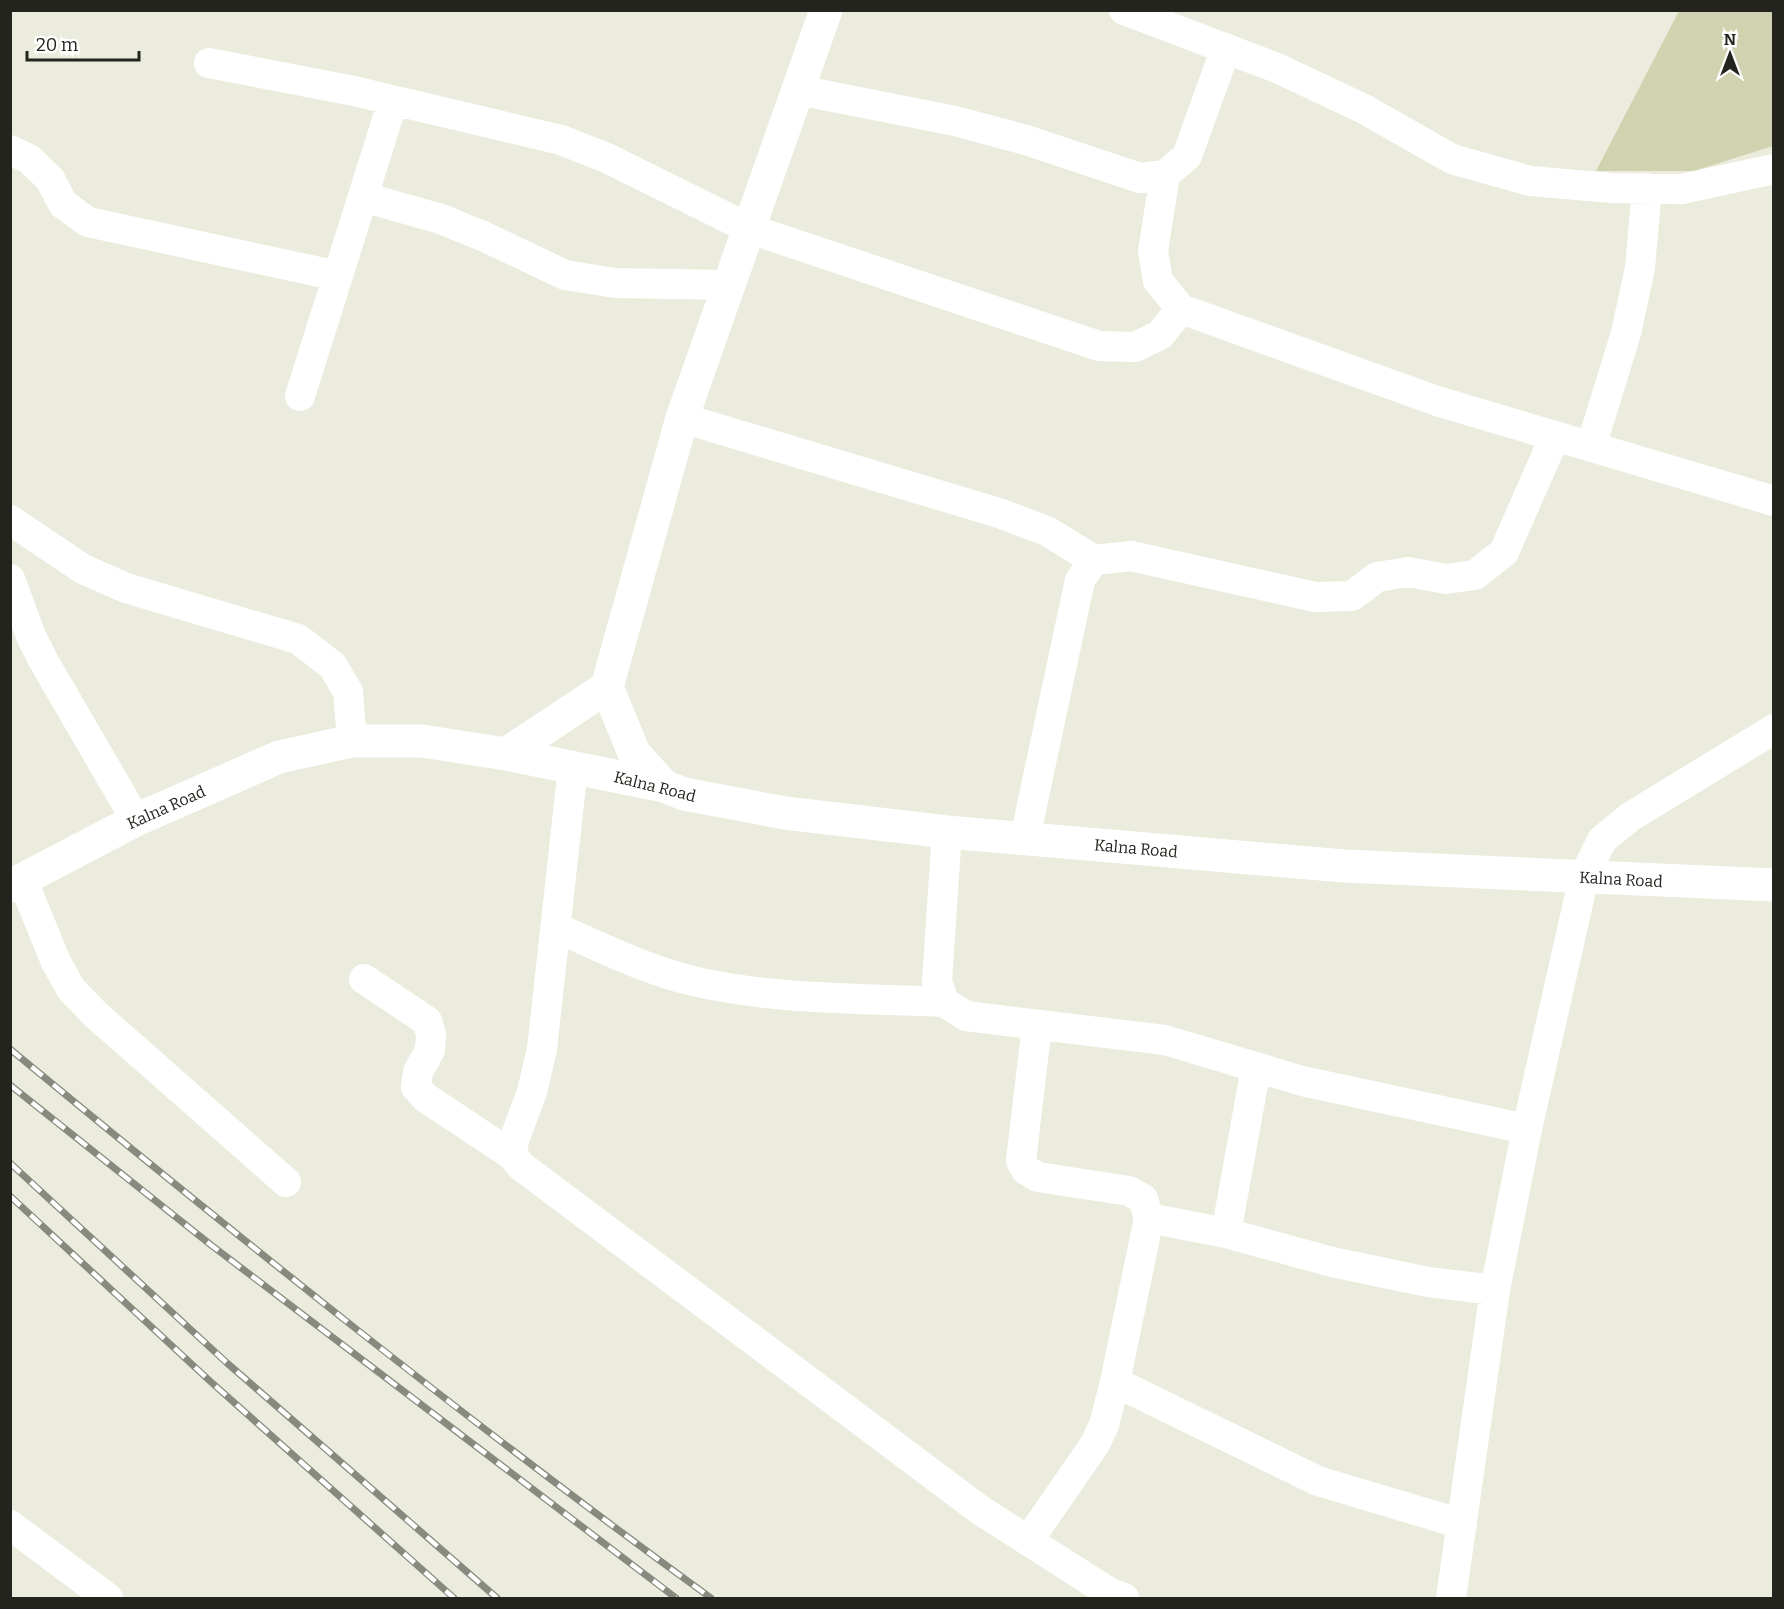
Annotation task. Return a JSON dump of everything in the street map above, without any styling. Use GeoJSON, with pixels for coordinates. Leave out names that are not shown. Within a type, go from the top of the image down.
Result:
{"type":"FeatureCollection","features":[{"type":"Feature","properties":{"kind":"main road"},"geometry":{"type":"LineString","coordinates":[[664,786],[634,753],[607,687],[682,418],[826,10]]}},
{"type":"Feature","properties":{"kind":"main road"},"geometry":{"type":"LineString","coordinates":[[506,754],[607,687]]}},
{"type":"Feature","properties":{"kind":"main road","name":"Kalna Road"},"geometry":{"type":"LineString","coordinates":[[16,882],[136,820],[279,757],[352,741],[422,741],[573,767],[664,786],[684,794],[785,813],[947,832],[1344,866],[1773,885]]}},
{"type":"Feature","properties":{"kind":"street"},"geometry":{"type":"LineString","coordinates":[[1124,10],[1277,68],[1364,109],[1452,159],[1530,181],[1682,189],[1773,169]]}},
{"type":"Feature","properties":{"kind":"street"},"geometry":{"type":"LineString","coordinates":[[798,90],[975,126],[1026,140],[1140,178],[1166,175],[1187,156],[1226,48]]}},
{"type":"Feature","properties":{"kind":"street"},"geometry":{"type":"LineString","coordinates":[[209,63],[393,100],[561,140],[607,158],[750,229],[1099,346],[1135,347],[1160,335],[1181,309]]}},
{"type":"Feature","properties":{"kind":"street"},"geometry":{"type":"LineString","coordinates":[[300,396],[393,100]]}},
{"type":"Feature","properties":{"kind":"street"},"geometry":{"type":"LineString","coordinates":[[10,150],[29,159],[50,179],[63,204],[88,222],[338,276]]}},
{"type":"Feature","properties":{"kind":"street"},"geometry":{"type":"LineString","coordinates":[[1166,175],[1153,251],[1158,281],[1181,309],[1437,401],[1773,501]]}},
{"type":"Feature","properties":{"kind":"street"},"geometry":{"type":"LineString","coordinates":[[1590,447],[1626,333],[1641,268],[1647,188]]}},
{"type":"Feature","properties":{"kind":"street"},"geometry":{"type":"LineString","coordinates":[[363,198],[441,219],[565,274],[615,283],[729,285]]}},
{"type":"Feature","properties":{"kind":"street"},"geometry":{"type":"LineString","coordinates":[[682,418],[999,513],[1047,531],[1094,560],[1131,556],[1315,597],[1352,596],[1377,577],[1408,572],[1446,579],[1475,575],[1504,552],[1555,436]]}},
{"type":"Feature","properties":{"kind":"street"},"geometry":{"type":"LineString","coordinates":[[10,520],[83,568],[126,588],[298,639],[333,666],[348,692],[352,741]]}},
{"type":"Feature","properties":{"kind":"street"},"geometry":{"type":"LineString","coordinates":[[1025,838],[1080,580],[1094,560]]}},
{"type":"Feature","properties":{"kind":"street"},"geometry":{"type":"LineString","coordinates":[[10,579],[31,636],[43,660],[136,820]]}},
{"type":"Feature","properties":{"kind":"street"},"geometry":{"type":"LineString","coordinates":[[1451,1599],[1495,1290],[1527,1129],[1584,877],[1602,840],[1630,817],[1773,729]]}},
{"type":"Feature","properties":{"kind":"street"},"geometry":{"type":"LineString","coordinates":[[512,1155],[514,1140],[532,1092],[542,1049],[573,767]]}},
{"type":"Feature","properties":{"kind":"street"},"geometry":{"type":"LineString","coordinates":[[944,1002],[937,981],[947,832]]}},
{"type":"Feature","properties":{"kind":"street"},"geometry":{"type":"LineString","coordinates":[[16,882],[71,989],[95,1014],[286,1182]]}},
{"type":"Feature","properties":{"kind":"street"},"geometry":{"type":"LineString","coordinates":[[557,928],[651,968],[691,981],[739,991],[944,1002],[966,1016],[1165,1040],[1302,1081],[1527,1129]]}},
{"type":"Feature","properties":{"kind":"street"},"geometry":{"type":"LineString","coordinates":[[364,979],[427,1021],[431,1034],[430,1050],[418,1072],[416,1087],[426,1098],[512,1155],[530,1173],[971,1503],[1110,1593],[1124,1599]]}},
{"type":"Feature","properties":{"kind":"street"},"geometry":{"type":"LineString","coordinates":[[1028,1541],[1095,1444],[1104,1425],[1116,1382],[1149,1218],[1143,1199],[1129,1191],[1038,1177],[1026,1170],[1021,1161],[1037,1025]]}},
{"type":"Feature","properties":{"kind":"street"},"geometry":{"type":"LineString","coordinates":[[1226,1233],[1256,1068]]}},
{"type":"Feature","properties":{"kind":"street"},"geometry":{"type":"LineString","coordinates":[[1149,1218],[1226,1233],[1332,1262],[1428,1282],[1495,1290]]}},
{"type":"Feature","properties":{"kind":"street"},"geometry":{"type":"LineString","coordinates":[[1116,1382],[1318,1481],[1462,1524]]}},
{"type":"Feature","properties":{"kind":"street"},"geometry":{"type":"LineString","coordinates":[[10,1525],[108,1599]]}},
{"type":"Feature","properties":{"kind":"green space"},"geometry":{"type":"Polygon","coordinates":[[[1679,11],[1773,11],[1773,146],[1694,171],[1596,171],[1679,11]]]}},
{"type":"Feature","properties":{"kind":"railway"},"geometry":{"type":"LineString","coordinates":[[10,1049],[182,1190],[444,1398],[711,1598]]}},
{"type":"Feature","properties":{"kind":"railway"},"geometry":{"type":"LineString","coordinates":[[10,1085],[211,1245],[676,1598]]}},
{"type":"Feature","properties":{"kind":"railway"},"geometry":{"type":"LineString","coordinates":[[10,1163],[227,1363],[497,1598]]}},
{"type":"Feature","properties":{"kind":"railway"},"geometry":{"type":"LineString","coordinates":[[10,1196],[211,1382],[454,1598]]}}]}
